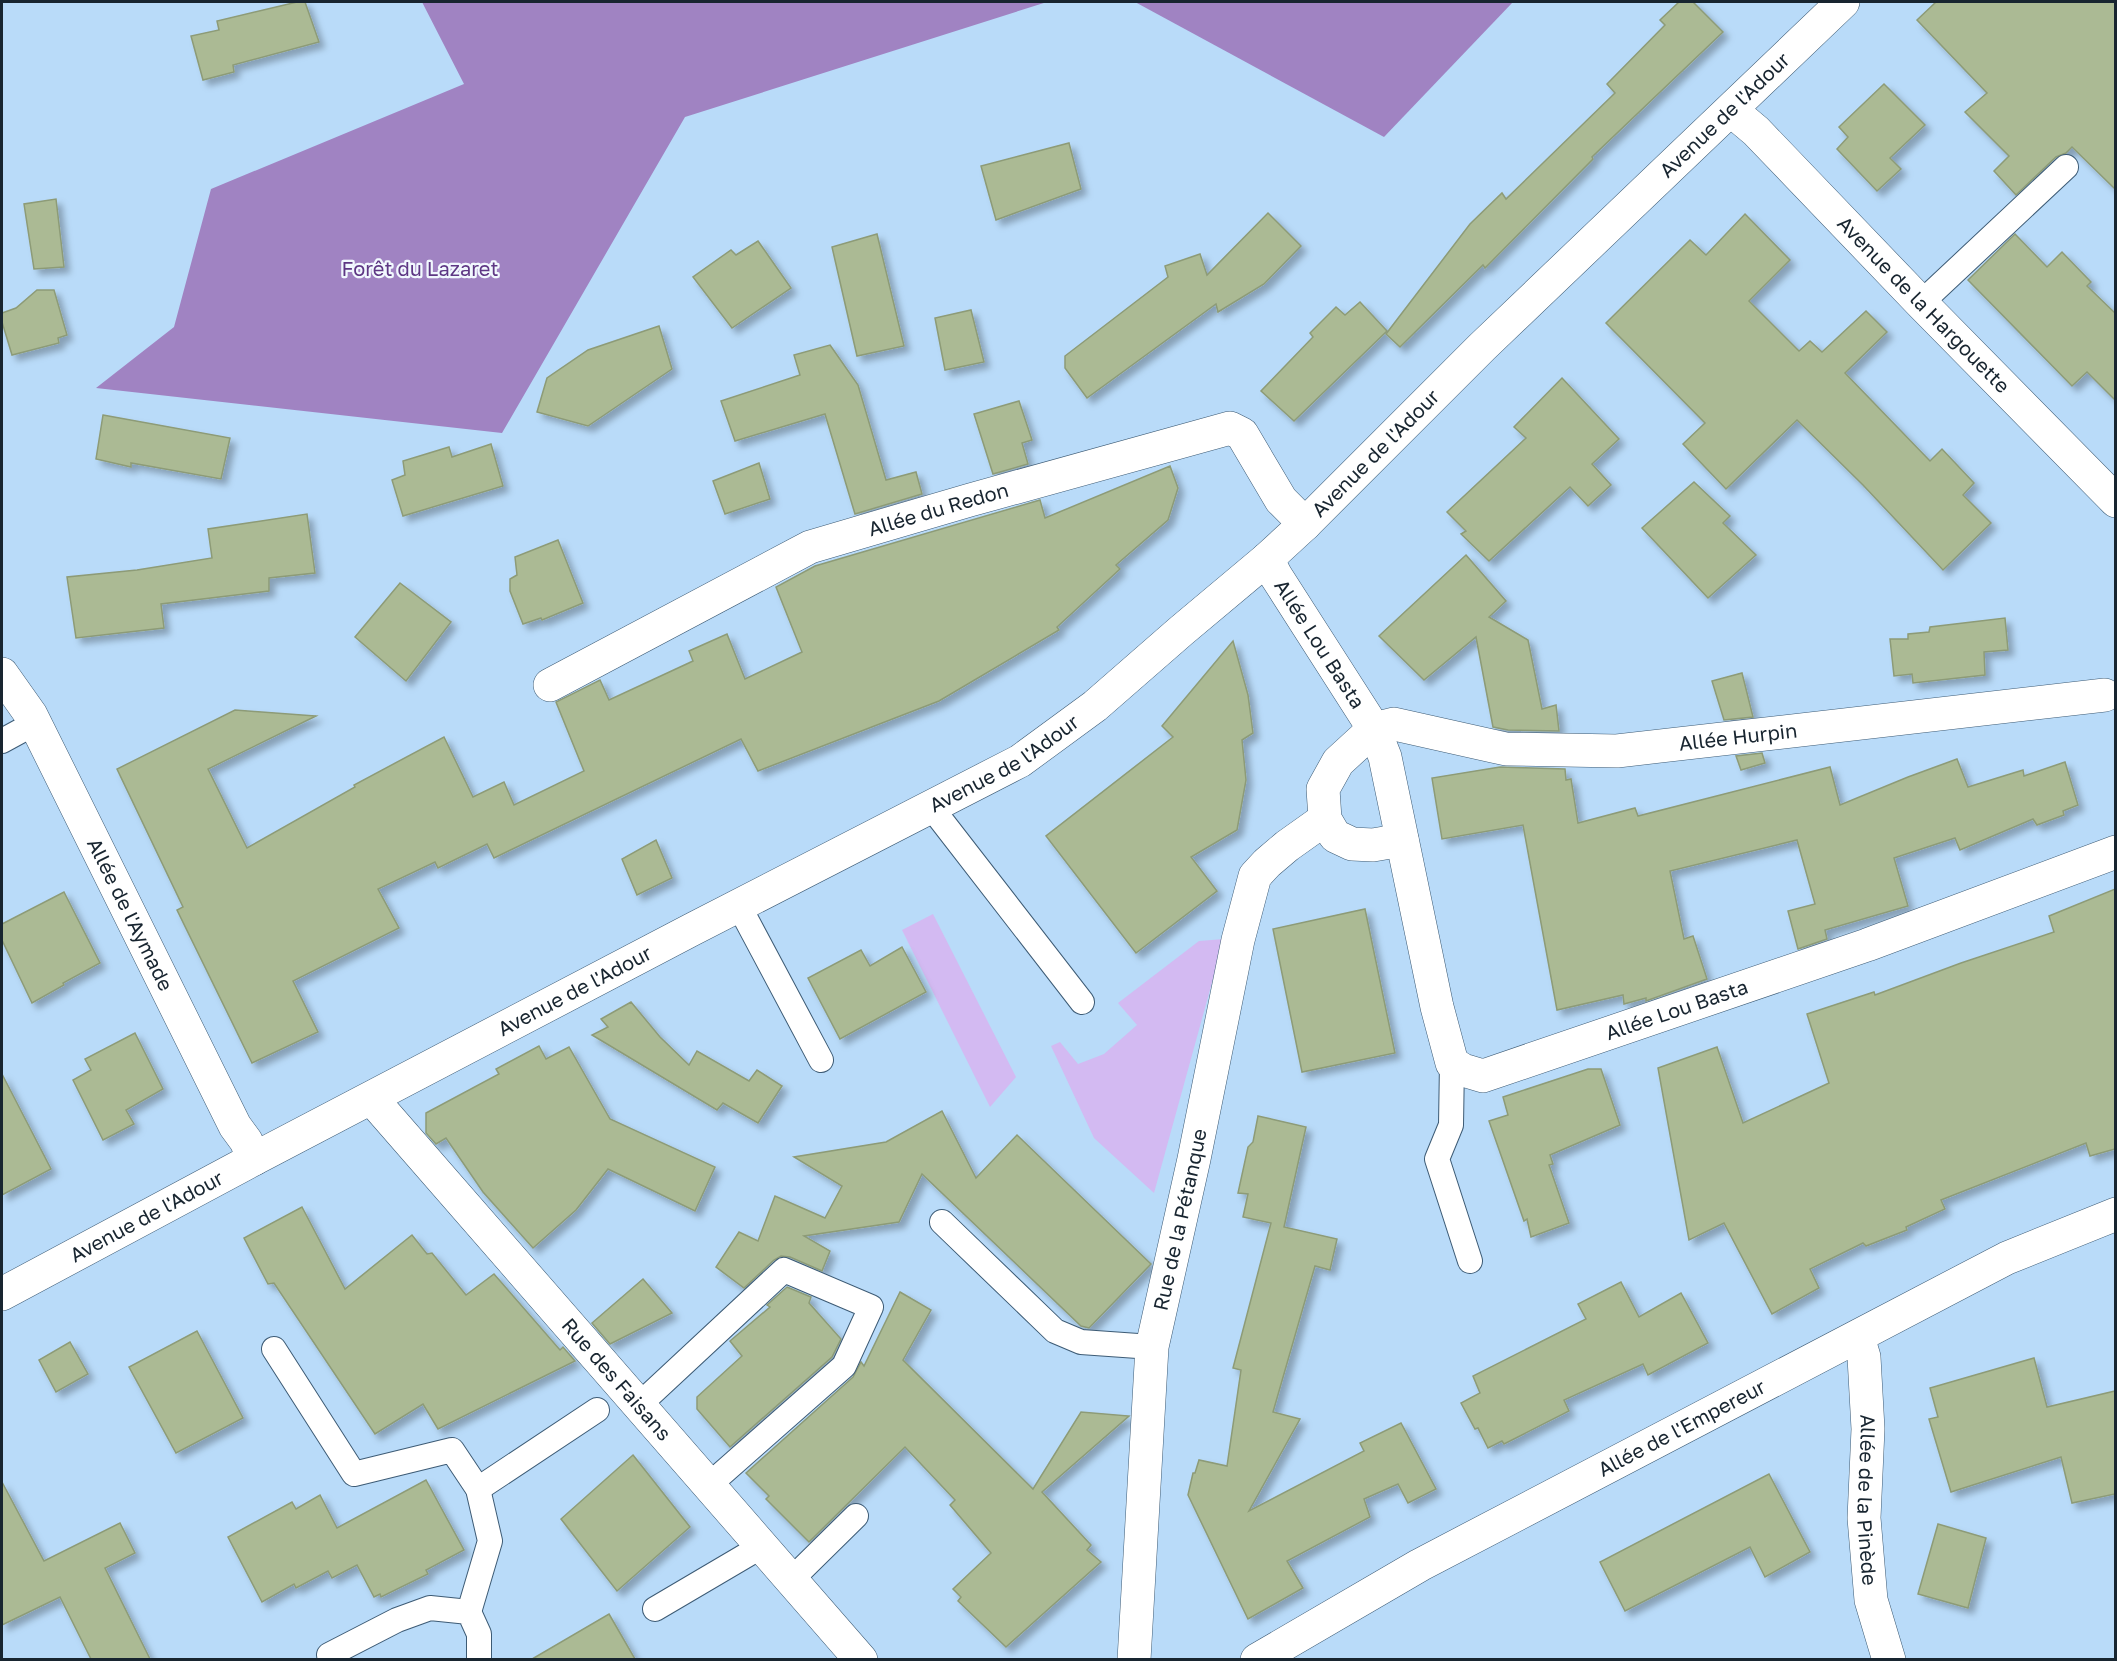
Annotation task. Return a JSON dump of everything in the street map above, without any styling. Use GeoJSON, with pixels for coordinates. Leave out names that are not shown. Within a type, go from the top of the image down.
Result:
{"type":"FeatureCollection","features":[{"type":"Feature","properties":{"kind":"street","name":"Avenue de l'Adour"},"geometry":{"type":"LineString","coordinates":[[2,1294],[254,1159],[1020,761],[1086,713],[1305,524],[1482,347],[1843,2]]}},
{"type":"Feature","properties":{"kind":"street","name":"Avenue de la Hargouette"},"geometry":{"type":"LineString","coordinates":[[1731,110],[1756,131],[2115,501]]}},
{"type":"Feature","properties":{"kind":"street","name":"Allée du Redon"},"geometry":{"type":"LineString","coordinates":[[550,685],[810,547],[1230,428],[1242,434],[1281,500],[1305,524]]}},
{"type":"Feature","properties":{"kind":"street","name":"Allée Lou Basta"},"geometry":{"type":"LineString","coordinates":[[1267,559],[1374,729],[1385,757],[1437,1007],[1452,1063],[1463,1070],[1483,1076],[1867,945],[2115,852]]}},
{"type":"Feature","properties":{"kind":"street","name":"Allée de l'Aymade"},"geometry":{"type":"LineString","coordinates":[[2,674],[35,723],[235,1126],[246,1141],[254,1159]]}},
{"type":"Feature","properties":{"kind":"street","name":"Allée Hurpin"},"geometry":{"type":"LineString","coordinates":[[1374,729],[1394,724],[1506,749],[1617,751],[2105,695]]}},
{"type":"Feature","properties":{"kind":"street","name":"Allée Lou Basta"},"geometry":{"type":"LineString","coordinates":[[1325,819],[1323,789],[1338,762],[1374,729]]}},
{"type":"Feature","properties":{"kind":"street"},"geometry":{"type":"LineString","coordinates":[[1325,819],[1335,836],[1352,844],[1373,845],[1402,840]]}},
{"type":"Feature","properties":{"kind":"street","name":"Rue de la Pétanque"},"geometry":{"type":"LineString","coordinates":[[1134,1659],[1152,1347],[1194,1159],[1238,940],[1255,876],[1287,846],[1325,819]]}},
{"type":"Feature","properties":{"kind":"street","name":"Rue des Faisans"},"geometry":{"type":"LineString","coordinates":[[372,1099],[861,1659]]}},
{"type":"Feature","properties":{"kind":"street","name":"Allée de l'Empereur"},"geometry":{"type":"LineString","coordinates":[[1257,1659],[1420,1565],[2007,1258],[2115,1214]]}},
{"type":"Feature","properties":{"kind":"street","name":"Allée de la Pinède"},"geometry":{"type":"LineString","coordinates":[[1858,1337],[1864,1357],[1867,1419],[1864,1518],[1870,1600],[1889,1659]]}},
{"type":"Feature","properties":{"kind":"lane"},"geometry":{"type":"LineString","coordinates":[[1921,303],[2066,167]]}},
{"type":"Feature","properties":{"kind":"lane"},"geometry":{"type":"LineString","coordinates":[[2,741],[35,723]]}},
{"type":"Feature","properties":{"kind":"lane"},"geometry":{"type":"LineString","coordinates":[[931,807],[1082,1002]]}},
{"type":"Feature","properties":{"kind":"lane"},"geometry":{"type":"LineString","coordinates":[[739,906],[821,1060]]}},
{"type":"Feature","properties":{"kind":"lane"},"geometry":{"type":"LineString","coordinates":[[1452,1063],[1451,1125],[1437,1160],[1470,1261]]}},
{"type":"Feature","properties":{"kind":"lane"},"geometry":{"type":"LineString","coordinates":[[942,1222],[1055,1331],[1081,1342],[1152,1347]]}},
{"type":"Feature","properties":{"kind":"lane"},"geometry":{"type":"LineString","coordinates":[[639,1405],[784,1270],[871,1307],[844,1366],[709,1485]]}},
{"type":"Feature","properties":{"kind":"lane"},"geometry":{"type":"LineString","coordinates":[[274,1349],[354,1474],[452,1450],[478,1489],[490,1541],[469,1612],[479,1634],[479,1659]]}},
{"type":"Feature","properties":{"kind":"lane"},"geometry":{"type":"LineString","coordinates":[[478,1489],[597,1410]]}},
{"type":"Feature","properties":{"kind":"lane"},"geometry":{"type":"LineString","coordinates":[[791,1580],[856,1516]]}},
{"type":"Feature","properties":{"kind":"lane"},"geometry":{"type":"LineString","coordinates":[[655,1609],[762,1546]]}},
{"type":"Feature","properties":{"kind":"lane"},"geometry":{"type":"LineString","coordinates":[[329,1655],[397,1620],[430,1608],[469,1612]]}},
{"type":"Feature","properties":{"kind":"shaded area"},"geometry":{"type":"Polygon","coordinates":[[[933,914],[1016,1077],[990,1107],[902,930],[933,914]]]}},
{"type":"Feature","properties":{"kind":"shaded area"},"geometry":{"type":"Polygon","coordinates":[[[1224,939],[1154,1193],[1094,1138],[1051,1046],[1060,1042],[1078,1064],[1104,1054],[1137,1025],[1118,1003],[1199,941],[1224,939]]]}},
{"type":"Feature","properties":{"kind":"green space","name":"Forêt du Lazaret"},"geometry":{"type":"Polygon","coordinates":[[[422,2],[1047,2],[685,117],[502,433],[96,388],[174,327],[211,189],[464,84],[422,2]]]}},
{"type":"Feature","properties":{"kind":"green space"},"geometry":{"type":"Polygon","coordinates":[[[1135,2],[1513,2],[1384,137],[1135,2]]]}},
{"type":"Feature","properties":{"kind":"building"},"geometry":{"type":"Polygon","coordinates":[[[305,2],[319,42],[233,65],[234,72],[203,80],[191,36],[219,30],[217,21],[305,2]]]}},
{"type":"Feature","properties":{"kind":"building"},"geometry":{"type":"Polygon","coordinates":[[[1679,2],[1693,2],[1723,32],[1592,157],[1593,159],[1485,268],[1483,265],[1400,347],[1386,334],[1470,224],[1502,193],[1506,199],[1615,93],[1607,84],[1665,25],[1660,20],[1679,2]]]}},
{"type":"Feature","properties":{"kind":"building"},"geometry":{"type":"Polygon","coordinates":[[[1936,2],[2115,2],[2115,189],[2072,147],[2066,153],[2056,157],[2016,195],[1994,171],[2009,156],[1965,112],[1987,93],[1917,20],[1936,2]]]}},
{"type":"Feature","properties":{"kind":"building"},"geometry":{"type":"Polygon","coordinates":[[[1884,84],[1925,125],[1890,158],[1901,169],[1877,191],[1837,149],[1848,137],[1839,127],[1884,84]]]}},
{"type":"Feature","properties":{"kind":"building"},"geometry":{"type":"Polygon","coordinates":[[[1069,143],[1081,189],[996,220],[981,166],[1069,143]]]}},
{"type":"Feature","properties":{"kind":"building"},"geometry":{"type":"Polygon","coordinates":[[[56,199],[64,267],[34,269],[24,204],[56,199]]]}},
{"type":"Feature","properties":{"kind":"building"},"geometry":{"type":"Polygon","coordinates":[[[1268,213],[1301,246],[1264,284],[1218,312],[1216,304],[1087,398],[1065,368],[1065,356],[1168,277],[1165,266],[1200,254],[1207,275],[1268,213]]]}},
{"type":"Feature","properties":{"kind":"building"},"geometry":{"type":"Polygon","coordinates":[[[1745,214],[1790,260],[1749,301],[1799,351],[1810,341],[1822,352],[1866,311],[1887,332],[1845,373],[1930,461],[1942,449],[1974,483],[1963,495],[1991,523],[1943,570],[1863,485],[1797,420],[1726,489],[1683,444],[1705,423],[1606,323],[1690,240],[1706,255],[1745,214]]]}},
{"type":"Feature","properties":{"kind":"building"},"geometry":{"type":"Polygon","coordinates":[[[877,234],[904,346],[857,356],[832,247],[877,234]]]}},
{"type":"Feature","properties":{"kind":"building"},"geometry":{"type":"Polygon","coordinates":[[[2015,234],[2047,267],[2062,252],[2091,282],[2087,286],[2115,313],[2115,400],[2087,372],[2072,386],[1968,280],[2015,234]]]}},
{"type":"Feature","properties":{"kind":"building"},"geometry":{"type":"Polygon","coordinates":[[[758,241],[791,288],[732,328],[693,277],[731,250],[736,255],[758,241]]]}},
{"type":"Feature","properties":{"kind":"building"},"geometry":{"type":"Polygon","coordinates":[[[37,290],[54,290],[67,335],[58,338],[59,343],[12,355],[2,322],[2,313],[16,308],[37,290]]]}},
{"type":"Feature","properties":{"kind":"building"},"geometry":{"type":"Polygon","coordinates":[[[1360,302],[1387,331],[1294,421],[1261,391],[1313,337],[1310,333],[1336,307],[1345,315],[1360,302]]]}},
{"type":"Feature","properties":{"kind":"building"},"geometry":{"type":"Polygon","coordinates":[[[971,310],[984,362],[945,370],[935,318],[971,310]]]}},
{"type":"Feature","properties":{"kind":"building"},"geometry":{"type":"Polygon","coordinates":[[[659,326],[672,369],[588,426],[537,412],[547,378],[588,350],[659,326]]]}},
{"type":"Feature","properties":{"kind":"building"},"geometry":{"type":"Polygon","coordinates":[[[830,345],[858,385],[886,480],[916,472],[922,494],[855,514],[825,414],[735,441],[721,401],[800,375],[794,355],[830,345]]]}},
{"type":"Feature","properties":{"kind":"building"},"geometry":{"type":"Polygon","coordinates":[[[1562,378],[1619,439],[1592,464],[1611,485],[1588,506],[1570,487],[1489,561],[1461,534],[1466,531],[1447,512],[1526,438],[1514,427],[1562,378]]]}},
{"type":"Feature","properties":{"kind":"building"},"geometry":{"type":"Polygon","coordinates":[[[1019,401],[1032,440],[1022,443],[1028,464],[993,474],[974,414],[1019,401]]]}},
{"type":"Feature","properties":{"kind":"building"},"geometry":{"type":"Polygon","coordinates":[[[103,415],[230,438],[221,479],[131,463],[131,467],[96,459],[103,415]]]}},
{"type":"Feature","properties":{"kind":"building"},"geometry":{"type":"Polygon","coordinates":[[[491,444],[503,486],[403,516],[392,480],[405,475],[403,461],[449,447],[452,457],[491,444]]]}},
{"type":"Feature","properties":{"kind":"building"},"geometry":{"type":"Polygon","coordinates":[[[759,463],[770,499],[725,514],[713,481],[759,463]]]}},
{"type":"Feature","properties":{"kind":"building"},"geometry":{"type":"Polygon","coordinates":[[[1170,466],[1178,488],[1168,520],[1116,565],[1120,569],[1057,627],[1059,630],[939,701],[758,771],[741,739],[494,858],[487,844],[438,868],[435,862],[378,889],[399,928],[293,981],[318,1032],[252,1063],[177,910],[183,907],[117,769],[235,710],[316,716],[208,769],[247,848],[355,787],[354,785],[444,737],[473,797],[504,782],[514,805],[584,771],[556,702],[600,680],[609,700],[693,661],[689,651],[727,634],[745,679],[802,652],[776,587],[815,566],[1040,500],[1045,518],[1170,466]]]}},
{"type":"Feature","properties":{"kind":"building"},"geometry":{"type":"Polygon","coordinates":[[[1694,482],[1730,516],[1723,523],[1756,555],[1708,598],[1642,528],[1694,482]]]}},
{"type":"Feature","properties":{"kind":"building"},"geometry":{"type":"Polygon","coordinates":[[[307,514],[315,573],[269,578],[269,591],[161,604],[164,628],[76,638],[67,577],[137,570],[212,558],[208,529],[307,514]]]}},
{"type":"Feature","properties":{"kind":"building"},"geometry":{"type":"Polygon","coordinates":[[[558,540],[583,603],[542,620],[541,618],[523,624],[510,591],[510,579],[517,575],[515,557],[558,540]]]}},
{"type":"Feature","properties":{"kind":"building"},"geometry":{"type":"Polygon","coordinates":[[[1466,555],[1506,601],[1489,617],[1528,640],[1542,709],[1556,705],[1559,731],[1508,730],[1493,727],[1476,637],[1424,680],[1379,636],[1466,555]]]}},
{"type":"Feature","properties":{"kind":"building"},"geometry":{"type":"Polygon","coordinates":[[[400,583],[451,622],[406,681],[355,637],[400,583]]]}},
{"type":"Feature","properties":{"kind":"building"},"geometry":{"type":"Polygon","coordinates":[[[2005,618],[2008,650],[1984,652],[1985,675],[1913,683],[1912,674],[1894,676],[1890,639],[1908,639],[1908,634],[1929,632],[1930,627],[2005,618]]]}},
{"type":"Feature","properties":{"kind":"building"},"geometry":{"type":"Polygon","coordinates":[[[1233,641],[1248,695],[1253,733],[1242,740],[1246,780],[1237,830],[1191,857],[1217,891],[1136,953],[1046,836],[1173,737],[1162,726],[1233,641]]]}},
{"type":"Feature","properties":{"kind":"building"},"geometry":{"type":"Polygon","coordinates":[[[1742,673],[1753,717],[1724,720],[1712,681],[1742,673]]]}},
{"type":"Feature","properties":{"kind":"building"},"geometry":{"type":"Polygon","coordinates":[[[1762,753],[1765,763],[1741,770],[1736,756],[1762,753]]]}},
{"type":"Feature","properties":{"kind":"building"},"geometry":{"type":"Polygon","coordinates":[[[1957,759],[1968,787],[2023,770],[2024,776],[2065,762],[2078,805],[2063,811],[2064,815],[2037,825],[2033,819],[1960,850],[1955,838],[1894,858],[1908,906],[1825,930],[1827,939],[1798,949],[1788,911],[1815,904],[1797,840],[1670,871],[1684,939],[1693,936],[1707,979],[1646,1001],[1646,998],[1624,1004],[1623,995],[1557,1010],[1523,825],[1442,839],[1432,778],[1500,767],[1565,769],[1566,780],[1571,779],[1578,823],[1635,808],[1638,816],[1830,767],[1840,805],[1957,759]]]}},
{"type":"Feature","properties":{"kind":"building"},"geometry":{"type":"Polygon","coordinates":[[[656,840],[672,878],[637,895],[622,859],[656,840]]]}},
{"type":"Feature","properties":{"kind":"building"},"geometry":{"type":"Polygon","coordinates":[[[2115,889],[2115,1149],[2090,1156],[2086,1143],[1941,1200],[1945,1209],[1906,1227],[1907,1230],[1866,1246],[1863,1243],[1810,1269],[1819,1288],[1772,1314],[1724,1223],[1689,1240],[1658,1068],[1717,1047],[1743,1123],[1829,1083],[1807,1014],[1874,992],[1875,995],[2054,932],[2049,916],[2115,889]]]}},
{"type":"Feature","properties":{"kind":"building"},"geometry":{"type":"Polygon","coordinates":[[[64,892],[100,963],[32,1003],[2,940],[2,924],[64,892]]]}},
{"type":"Feature","properties":{"kind":"building"},"geometry":{"type":"Polygon","coordinates":[[[1365,909],[1395,1053],[1302,1072],[1273,929],[1365,909]]]}},
{"type":"Feature","properties":{"kind":"building"},"geometry":{"type":"Polygon","coordinates":[[[902,947],[926,992],[840,1039],[808,978],[861,950],[870,966],[902,947]]]}},
{"type":"Feature","properties":{"kind":"building"},"geometry":{"type":"Polygon","coordinates":[[[631,1002],[660,1037],[689,1065],[697,1051],[749,1081],[757,1070],[782,1086],[758,1123],[723,1103],[717,1110],[592,1035],[608,1027],[601,1019],[631,1002]]]}},
{"type":"Feature","properties":{"kind":"building"},"geometry":{"type":"Polygon","coordinates":[[[135,1033],[163,1089],[126,1110],[134,1124],[103,1140],[73,1080],[91,1070],[85,1059],[135,1033]]]}},
{"type":"Feature","properties":{"kind":"building"},"geometry":{"type":"Polygon","coordinates":[[[539,1046],[546,1059],[569,1047],[610,1119],[715,1167],[695,1211],[608,1169],[576,1210],[533,1248],[483,1192],[446,1138],[436,1144],[426,1133],[426,1113],[499,1074],[496,1069],[539,1046]]]}},
{"type":"Feature","properties":{"kind":"building"},"geometry":{"type":"Polygon","coordinates":[[[1588,1069],[1601,1069],[1620,1125],[1550,1155],[1553,1164],[1549,1165],[1569,1223],[1531,1237],[1527,1219],[1524,1221],[1489,1121],[1508,1115],[1503,1097],[1588,1069]]]}},
{"type":"Feature","properties":{"kind":"building"},"geometry":{"type":"Polygon","coordinates":[[[2,1074],[51,1169],[2,1195],[2,1074]]]}},
{"type":"Feature","properties":{"kind":"building"},"geometry":{"type":"Polygon","coordinates":[[[942,1111],[976,1178],[1017,1135],[1151,1264],[1089,1328],[1081,1326],[922,1174],[899,1222],[804,1236],[830,1251],[822,1271],[790,1257],[781,1256],[744,1288],[716,1267],[739,1232],[758,1241],[775,1196],[825,1218],[842,1186],[794,1157],[886,1142],[942,1111]]]}},
{"type":"Feature","properties":{"kind":"building"},"geometry":{"type":"Polygon","coordinates":[[[1258,1116],[1306,1127],[1284,1227],[1337,1239],[1330,1270],[1315,1266],[1273,1412],[1300,1419],[1249,1511],[1364,1451],[1360,1443],[1401,1423],[1436,1489],[1408,1503],[1398,1484],[1364,1499],[1370,1517],[1287,1561],[1303,1588],[1248,1619],[1188,1495],[1193,1473],[1195,1473],[1199,1460],[1227,1466],[1241,1370],[1233,1368],[1271,1223],[1243,1217],[1248,1194],[1238,1193],[1248,1147],[1253,1142],[1258,1116]]]}},
{"type":"Feature","properties":{"kind":"building"},"geometry":{"type":"Polygon","coordinates":[[[302,1207],[345,1289],[412,1235],[427,1254],[432,1253],[466,1295],[494,1274],[560,1350],[563,1347],[575,1361],[438,1429],[423,1404],[375,1434],[274,1283],[268,1284],[244,1238],[302,1207]]]}},
{"type":"Feature","properties":{"kind":"building"},"geometry":{"type":"Polygon","coordinates":[[[643,1279],[672,1313],[610,1344],[592,1323],[643,1279]]]}},
{"type":"Feature","properties":{"kind":"building"},"geometry":{"type":"Polygon","coordinates":[[[1621,1282],[1639,1317],[1681,1293],[1708,1343],[1648,1375],[1643,1364],[1564,1400],[1569,1411],[1504,1444],[1502,1441],[1488,1448],[1461,1403],[1480,1393],[1473,1376],[1586,1319],[1578,1304],[1621,1282]]]}},
{"type":"Feature","properties":{"kind":"building"},"geometry":{"type":"Polygon","coordinates":[[[787,1287],[811,1297],[809,1303],[841,1339],[832,1357],[730,1447],[697,1409],[697,1397],[742,1356],[730,1341],[770,1307],[767,1305],[787,1287]]]}},
{"type":"Feature","properties":{"kind":"building"},"geometry":{"type":"Polygon","coordinates":[[[900,1292],[931,1310],[903,1360],[1033,1489],[1081,1412],[1129,1416],[1042,1492],[1091,1545],[1087,1550],[1101,1562],[1006,1647],[958,1601],[961,1597],[953,1589],[991,1553],[950,1505],[955,1500],[905,1447],[809,1542],[766,1499],[769,1496],[746,1473],[853,1377],[861,1362],[864,1366],[900,1292]]]}},
{"type":"Feature","properties":{"kind":"building"},"geometry":{"type":"Polygon","coordinates":[[[197,1331],[243,1418],[176,1453],[129,1367],[197,1331]]]}},
{"type":"Feature","properties":{"kind":"building"},"geometry":{"type":"Polygon","coordinates":[[[70,1342],[88,1374],[56,1392],[39,1360],[70,1342]]]}},
{"type":"Feature","properties":{"kind":"building"},"geometry":{"type":"Polygon","coordinates":[[[2034,1358],[2047,1407],[2115,1391],[2115,1494],[2072,1503],[2061,1457],[1951,1492],[1929,1419],[1938,1417],[1930,1388],[2034,1358]]]}},
{"type":"Feature","properties":{"kind":"building"},"geometry":{"type":"Polygon","coordinates":[[[633,1455],[690,1527],[617,1591],[561,1519],[633,1455]]]}},
{"type":"Feature","properties":{"kind":"building"},"geometry":{"type":"Polygon","coordinates":[[[1769,1474],[1810,1552],[1765,1577],[1750,1547],[1625,1611],[1600,1562],[1769,1474]]]}},
{"type":"Feature","properties":{"kind":"building"},"geometry":{"type":"Polygon","coordinates":[[[426,1480],[464,1550],[426,1570],[428,1574],[381,1597],[380,1594],[374,1597],[357,1565],[332,1578],[328,1571],[296,1588],[294,1584],[262,1602],[228,1537],[292,1502],[296,1509],[320,1495],[337,1528],[426,1480]]]}},
{"type":"Feature","properties":{"kind":"building"},"geometry":{"type":"Polygon","coordinates":[[[2,1482],[44,1561],[120,1523],[135,1553],[105,1568],[150,1659],[91,1659],[60,1597],[2,1625],[2,1482]]]}},
{"type":"Feature","properties":{"kind":"building"},"geometry":{"type":"Polygon","coordinates":[[[1938,1524],[1986,1538],[1968,1608],[1918,1594],[1938,1524]]]}},
{"type":"Feature","properties":{"kind":"building"},"geometry":{"type":"Polygon","coordinates":[[[609,1614],[635,1659],[532,1659],[609,1614]]]}}]}
